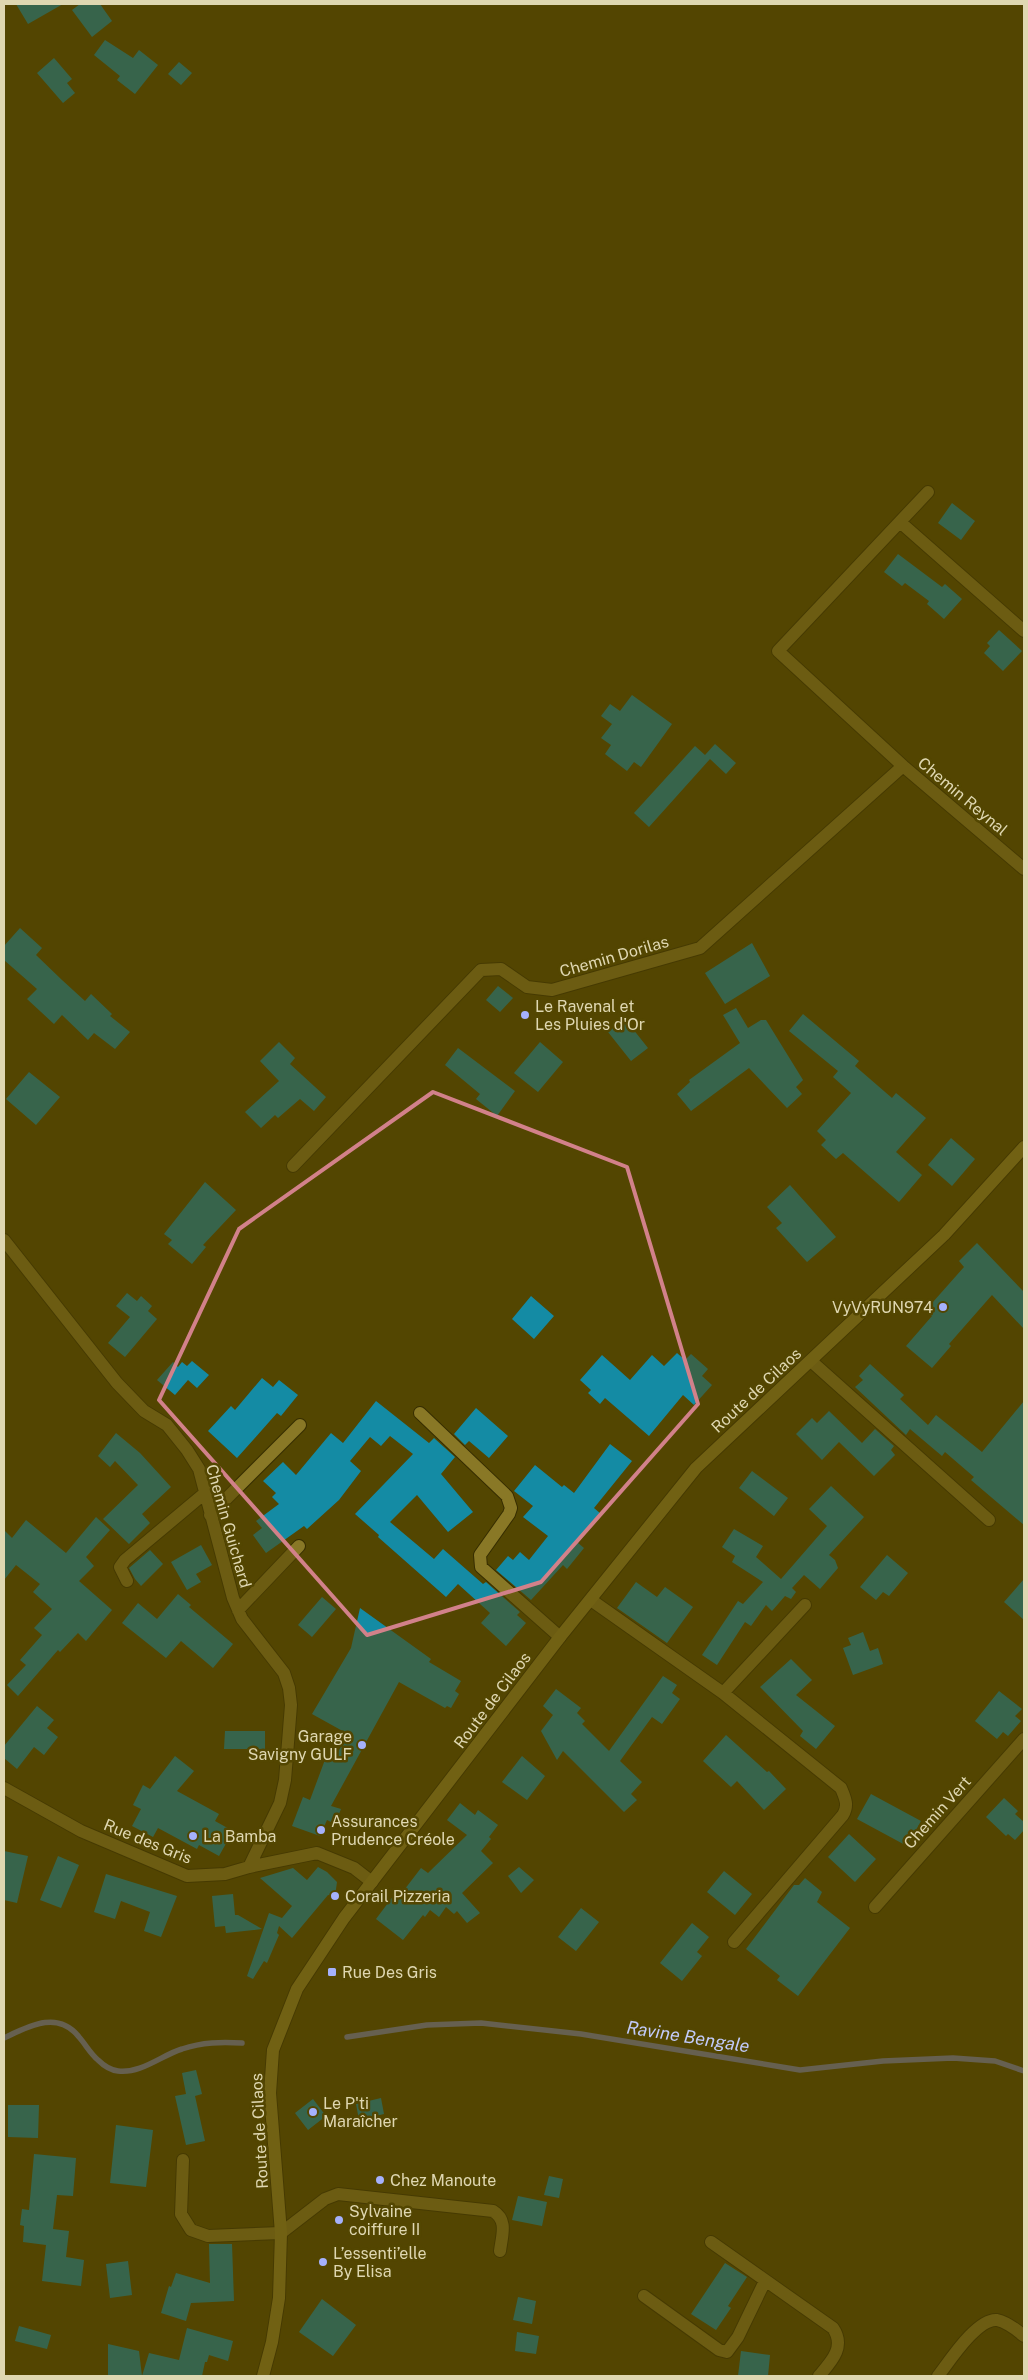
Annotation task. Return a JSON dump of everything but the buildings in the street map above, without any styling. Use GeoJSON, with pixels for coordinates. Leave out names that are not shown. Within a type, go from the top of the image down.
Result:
{"type":"FeatureCollection","features":[{"type":"Feature","properties":{"kind":"main road","name":"Route de Cilaos"},"geometry":{"type":"LineString","coordinates":[[1009,1166],[1024,1147]]}},
{"type":"Feature","properties":{"kind":"main road","name":"Route de Cilaos"},"geometry":{"type":"LineString","coordinates":[[264,2376],[279,2298],[281,2233],[270,2094],[272,2050],[297,1989],[344,1918],[560,1637],[696,1468],[944,1235],[1024,1152]]}},
{"type":"Feature","properties":{"kind":"street"},"geometry":{"type":"LineString","coordinates":[[928,492],[900,522],[1024,631]]}},
{"type":"Feature","properties":{"kind":"street","name":"Chemin Reynal"},"geometry":{"type":"LineString","coordinates":[[900,522],[778,651],[903,766],[1024,869]]}},
{"type":"Feature","properties":{"kind":"street","name":"Chemin Dorilas"},"geometry":{"type":"LineString","coordinates":[[294,1166],[481,970],[501,969],[527,987],[552,990],[700,948],[903,766]]}},
{"type":"Feature","properties":{"kind":"street","name":"Chemin Guichard"},"geometry":{"type":"LineString","coordinates":[[4,1240],[117,1383],[144,1411],[167,1425],[187,1450],[199,1469],[210,1515],[238,1610],[251,1631],[284,1673],[289,1688],[291,1705],[285,1780],[280,1803],[249,1867]]}},
{"type":"Feature","properties":{"kind":"street"},"geometry":{"type":"LineString","coordinates":[[810,1361],[989,1520]]}},
{"type":"Feature","properties":{"kind":"street"},"geometry":{"type":"LineString","coordinates":[[420,1413],[507,1496],[511,1508],[509,1514],[480,1556],[481,1567],[560,1637]]}},
{"type":"Feature","properties":{"kind":"street"},"geometry":{"type":"LineString","coordinates":[[210,1515],[300,1425]]}},
{"type":"Feature","properties":{"kind":"street"},"geometry":{"type":"LineString","coordinates":[[127,1581],[120,1567],[125,1560],[205,1493]]}},
{"type":"Feature","properties":{"kind":"street"},"geometry":{"type":"LineString","coordinates":[[238,1610],[298,1546]]}},
{"type":"Feature","properties":{"kind":"street"},"geometry":{"type":"LineString","coordinates":[[591,1600],[723,1693],[841,1788],[846,1800],[846,1810],[843,1816],[734,1942]]}},
{"type":"Feature","properties":{"kind":"street"},"geometry":{"type":"LineString","coordinates":[[723,1693],[805,1605]]}},
{"type":"Feature","properties":{"kind":"street","name":"Chemin Vert"},"geometry":{"type":"LineString","coordinates":[[875,1907],[1024,1739]]}},
{"type":"Feature","properties":{"kind":"street","name":"Rue des Gris"},"geometry":{"type":"LineString","coordinates":[[4,1788],[81,1831],[187,1876],[225,1874],[317,1853],[354,1868],[372,1882]]}},
{"type":"Feature","properties":{"kind":"street"},"geometry":{"type":"LineString","coordinates":[[182,2160],[181,2214],[191,2230],[208,2236],[281,2233],[325,2199],[338,2194],[493,2211],[501,2216],[503,2222],[500,2251]]}},
{"type":"Feature","properties":{"kind":"street"},"geometry":{"type":"LineString","coordinates":[[711,2242],[833,2328],[839,2337],[838,2349],[818,2376]]}},
{"type":"Feature","properties":{"kind":"street"},"geometry":{"type":"LineString","coordinates":[[644,2296],[718,2350],[727,2352],[738,2337],[765,2280]]}},
{"type":"Feature","properties":{"kind":"street"},"geometry":{"type":"LineString","coordinates":[[938,2376],[968,2338],[984,2323],[996,2320],[1015,2328],[1024,2336]]}},
{"type":"Feature","properties":{"kind":"highlighted area"},"geometry":{"type":"Polygon","coordinates":[[[433,1092],[627,1167],[698,1404],[541,1582],[367,1635],[159,1400],[239,1229],[433,1092]]]}},
{"type":"Feature","properties":{"kind":"waterway","name":"Ravine Bengale"},"geometry":{"type":"LineString","coordinates":[[4,2038],[33,2025],[53,2022],[62,2024],[71,2029],[103,2064],[110,2069],[118,2071],[135,2070],[174,2052],[197,2045],[242,2043]]}},
{"type":"Feature","properties":{"kind":"waterway","name":"Ravine Bengale"},"geometry":{"type":"LineString","coordinates":[[347,2037],[427,2025],[481,2023],[581,2034],[800,2070],[883,2061],[953,2058],[995,2061],[1024,2071]]}},
{"type":"Feature","properties":{"kind":"place","name":"Le Ravenal et Les Pluies d'Or"},"geometry":{"type":"Point","coordinates":[525,1015]}},
{"type":"Feature","properties":{"kind":"place","name":"VyVyRUN974"},"geometry":{"type":"Point","coordinates":[943,1307]}},
{"type":"Feature","properties":{"kind":"place","name":"Garage Savigny GULF"},"geometry":{"type":"Point","coordinates":[362,1745]}},
{"type":"Feature","properties":{"kind":"place","name":"Assurances Prudence Créole"},"geometry":{"type":"Point","coordinates":[321,1830]}},
{"type":"Feature","properties":{"kind":"place","name":"La Bamba"},"geometry":{"type":"Point","coordinates":[193,1836]}},
{"type":"Feature","properties":{"kind":"place","name":"Corail Pizzeria"},"geometry":{"type":"Point","coordinates":[335,1896]}},
{"type":"Feature","properties":{"kind":"place","name":"Rue Des Gris"},"geometry":{"type":"Point","coordinates":[332,1972]}},
{"type":"Feature","properties":{"kind":"place","name":"Le P'ti Maraîcher"},"geometry":{"type":"Point","coordinates":[313,2112]}},
{"type":"Feature","properties":{"kind":"place","name":"Chez Manoute"},"geometry":{"type":"Point","coordinates":[380,2180]}},
{"type":"Feature","properties":{"kind":"place","name":"Sylvaine coiffure II"},"geometry":{"type":"Point","coordinates":[339,2220]}},
{"type":"Feature","properties":{"kind":"place","name":"L’essenti’elle By Elisa"},"geometry":{"type":"Point","coordinates":[323,2262]}}]}
